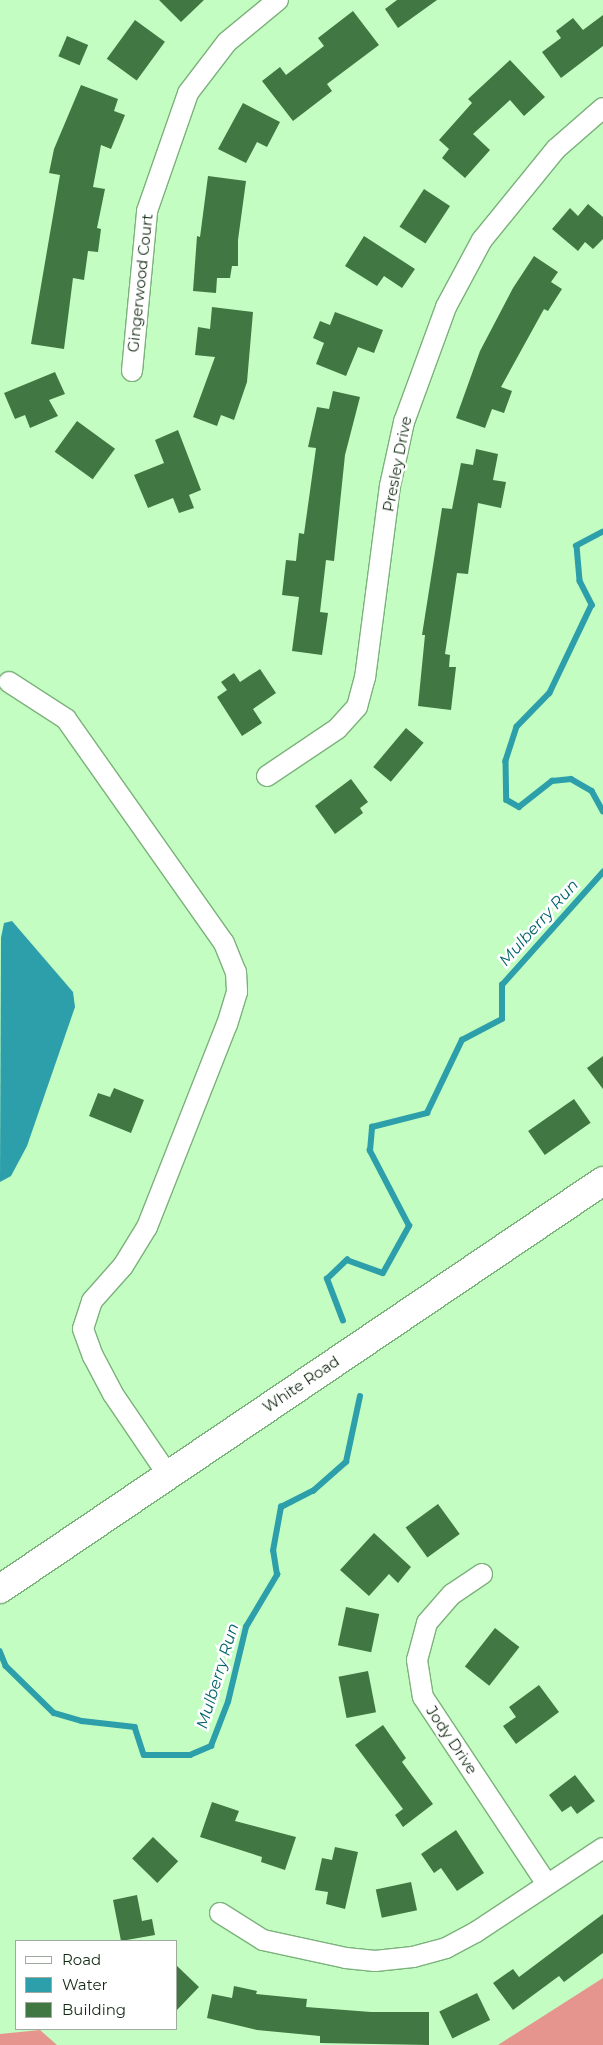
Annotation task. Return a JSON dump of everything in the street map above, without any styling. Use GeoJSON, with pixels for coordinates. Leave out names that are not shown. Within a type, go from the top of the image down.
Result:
{"type":"FeatureCollection","features":[{"type":"Feature","properties":{"kind":"street","name":"Gingerwood Court"},"geometry":{"type":"LineString","coordinates":[[132,370],[147,211],[188,93],[227,42],[278,0]]}},
{"type":"Feature","properties":{"kind":"street","name":"Presley Drive"},"geometry":{"type":"LineString","coordinates":[[267,776],[337,729],[357,707],[365,678],[390,486],[404,422],[446,307],[482,240],[556,149],[603,108]]}},
{"type":"Feature","properties":{"kind":"street"},"geometry":{"type":"LineString","coordinates":[[9,682],[66,720],[224,943],[236,972],[237,992],[227,1024],[147,1228],[123,1266],[92,1302],[82,1329],[92,1356],[113,1394],[168,1475]]}},
{"type":"Feature","properties":{"kind":"street","name":"White Road"},"geometry":{"type":"LineString","coordinates":[[0,1589],[603,1181]]}},
{"type":"Feature","properties":{"kind":"street","name":"Jody Drive"},"geometry":{"type":"LineString","coordinates":[[482,1574],[452,1594],[427,1623],[417,1660],[424,1698],[548,1884]]}},
{"type":"Feature","properties":{"kind":"street"},"geometry":{"type":"LineString","coordinates":[[220,1912],[263,1940],[375,1961],[413,1957],[446,1948],[603,1848]]}},
{"type":"Feature","properties":{"kind":"shaded area"},"geometry":{"type":"Polygon","coordinates":[[[603,1978],[603,2045],[498,2045],[603,1978]]]}},
{"type":"Feature","properties":{"kind":"shaded area"},"geometry":{"type":"Polygon","coordinates":[[[40,2030],[57,2045],[0,2045],[0,2034],[40,2030]]]}},
{"type":"Feature","properties":{"kind":"water"},"geometry":{"type":"Polygon","coordinates":[[[12,921],[73,992],[75,1007],[27,1146],[11,1176],[0,1182],[1,938],[4,923],[12,921]]]}},
{"type":"Feature","properties":{"kind":"building"},"geometry":{"type":"Polygon","coordinates":[[[159,0],[204,0],[181,22],[159,0]]]}},
{"type":"Feature","properties":{"kind":"building"},"geometry":{"type":"Polygon","coordinates":[[[397,0],[437,0],[398,28],[385,9],[397,0]]]}},
{"type":"Feature","properties":{"kind":"building"},"geometry":{"type":"Polygon","coordinates":[[[353,11],[379,45],[327,84],[332,91],[293,121],[262,81],[280,67],[286,75],[324,46],[318,38],[353,11]]]}},
{"type":"Feature","properties":{"kind":"building"},"geometry":{"type":"Polygon","coordinates":[[[603,15],[603,46],[561,78],[542,52],[561,38],[556,31],[573,18],[583,30],[603,15]]]}},
{"type":"Feature","properties":{"kind":"building"},"geometry":{"type":"Polygon","coordinates":[[[135,20],[165,42],[137,81],[107,59],[135,20]]]}},
{"type":"Feature","properties":{"kind":"building"},"geometry":{"type":"Polygon","coordinates":[[[67,36],[88,45],[80,65],[58,56],[67,36]]]}},
{"type":"Feature","properties":{"kind":"building"},"geometry":{"type":"Polygon","coordinates":[[[510,60],[545,97],[524,116],[510,100],[473,134],[490,150],[465,178],[442,158],[449,149],[439,140],[472,103],[468,99],[510,60]]]}},
{"type":"Feature","properties":{"kind":"building"},"geometry":{"type":"Polygon","coordinates":[[[81,85],[118,99],[114,111],[125,115],[111,149],[101,145],[93,187],[105,189],[97,228],[101,229],[98,252],[88,251],[84,280],[73,278],[64,349],[31,344],[60,175],[49,173],[54,149],[81,85]]]}},
{"type":"Feature","properties":{"kind":"building"},"geometry":{"type":"Polygon","coordinates":[[[243,103],[280,122],[267,147],[257,142],[246,163],[218,149],[243,103]]]}},
{"type":"Feature","properties":{"kind":"building"},"geometry":{"type":"Polygon","coordinates":[[[208,176],[246,181],[238,240],[238,266],[232,266],[230,278],[217,278],[216,293],[193,291],[197,236],[200,237],[208,176]]]}},
{"type":"Feature","properties":{"kind":"building"},"geometry":{"type":"Polygon","coordinates":[[[424,189],[450,206],[425,244],[399,227],[424,189]]]}},
{"type":"Feature","properties":{"kind":"building"},"geometry":{"type":"Polygon","coordinates":[[[588,204],[603,217],[603,239],[593,249],[585,242],[578,251],[552,229],[570,208],[578,216],[588,204]]]}},
{"type":"Feature","properties":{"kind":"building"},"geometry":{"type":"Polygon","coordinates":[[[364,236],[415,269],[402,288],[384,276],[377,286],[345,266],[364,236]]]}},
{"type":"Feature","properties":{"kind":"building"},"geometry":{"type":"Polygon","coordinates":[[[534,256],[558,272],[551,282],[562,289],[548,311],[544,309],[501,387],[512,391],[504,413],[492,409],[485,428],[456,418],[480,351],[513,288],[534,256]]]}},
{"type":"Feature","properties":{"kind":"building"},"geometry":{"type":"Polygon","coordinates":[[[212,307],[253,312],[247,382],[234,420],[221,415],[217,426],[193,417],[215,357],[195,355],[198,327],[210,329],[212,307]]]}},
{"type":"Feature","properties":{"kind":"building"},"geometry":{"type":"Polygon","coordinates":[[[335,312],[383,330],[374,353],[358,347],[346,376],[316,364],[324,343],[313,338],[320,321],[330,325],[335,312]]]}},
{"type":"Feature","properties":{"kind":"building"},"geometry":{"type":"Polygon","coordinates":[[[55,372],[65,394],[49,400],[58,416],[30,428],[25,415],[15,419],[4,393],[55,372]]]}},
{"type":"Feature","properties":{"kind":"building"},"geometry":{"type":"Polygon","coordinates":[[[333,391],[360,397],[345,455],[334,561],[326,560],[320,612],[328,613],[322,655],[292,651],[299,597],[282,595],[286,560],[296,561],[299,533],[304,534],[316,448],[308,447],[317,407],[329,409],[333,391]]]}},
{"type":"Feature","properties":{"kind":"building"},"geometry":{"type":"Polygon","coordinates":[[[77,421],[115,449],[93,479],[55,452],[77,421]]]}},
{"type":"Feature","properties":{"kind":"building"},"geometry":{"type":"Polygon","coordinates":[[[178,430],[201,490],[189,495],[194,508],[179,513],[173,498],[148,508],[134,475],[164,463],[155,440],[178,430]]]}},
{"type":"Feature","properties":{"kind":"building"},"geometry":{"type":"Polygon","coordinates":[[[476,449],[498,454],[493,480],[506,482],[501,508],[478,503],[468,574],[457,573],[445,654],[450,655],[449,667],[456,667],[451,710],[418,706],[425,635],[422,635],[442,508],[452,509],[461,463],[473,465],[476,449]]]}},
{"type":"Feature","properties":{"kind":"building"},"geometry":{"type":"Polygon","coordinates":[[[260,669],[276,693],[253,709],[262,723],[242,736],[217,697],[227,690],[221,682],[234,673],[240,682],[260,669]]]}},
{"type":"Feature","properties":{"kind":"building"},"geometry":{"type":"Polygon","coordinates":[[[406,728],[424,743],[391,782],[373,767],[406,728]]]}},
{"type":"Feature","properties":{"kind":"building"},"geometry":{"type":"Polygon","coordinates":[[[351,779],[368,802],[360,808],[363,813],[335,834],[315,806],[351,779]]]}},
{"type":"Feature","properties":{"kind":"building"},"geometry":{"type":"Polygon","coordinates":[[[603,1056],[603,1089],[587,1068],[603,1056]]]}},
{"type":"Feature","properties":{"kind":"building"},"geometry":{"type":"Polygon","coordinates":[[[114,1088],[144,1100],[131,1133],[89,1116],[98,1093],[110,1097],[114,1088]]]}},
{"type":"Feature","properties":{"kind":"building"},"geometry":{"type":"Polygon","coordinates":[[[574,1099],[591,1123],[545,1155],[528,1131],[574,1099]]]}},
{"type":"Feature","properties":{"kind":"building"},"geometry":{"type":"Polygon","coordinates":[[[438,1504],[460,1534],[427,1557],[406,1528],[438,1504]]]}},
{"type":"Feature","properties":{"kind":"building"},"geometry":{"type":"Polygon","coordinates":[[[374,1533],[411,1567],[398,1583],[389,1574],[369,1596],[340,1570],[374,1533]]]}},
{"type":"Feature","properties":{"kind":"building"},"geometry":{"type":"Polygon","coordinates":[[[346,1607],[379,1614],[371,1652],[338,1645],[346,1607]]]}},
{"type":"Feature","properties":{"kind":"building"},"geometry":{"type":"Polygon","coordinates":[[[495,1628],[519,1647],[489,1686],[465,1667],[495,1628]]]}},
{"type":"Feature","properties":{"kind":"building"},"geometry":{"type":"Polygon","coordinates":[[[368,1671],[376,1712],[347,1718],[339,1677],[368,1671]]]}},
{"type":"Feature","properties":{"kind":"building"},"geometry":{"type":"Polygon","coordinates":[[[539,1685],[559,1712],[516,1744],[503,1726],[516,1717],[509,1707],[539,1685]]]}},
{"type":"Feature","properties":{"kind":"building"},"geometry":{"type":"Polygon","coordinates":[[[383,1725],[406,1758],[402,1762],[433,1804],[403,1827],[395,1815],[403,1809],[355,1745],[383,1725]]]}},
{"type":"Feature","properties":{"kind":"building"},"geometry":{"type":"Polygon","coordinates":[[[575,1775],[595,1801],[577,1814],[571,1806],[562,1812],[549,1795],[575,1775]]]}},
{"type":"Feature","properties":{"kind":"building"},"geometry":{"type":"Polygon","coordinates":[[[212,1802],[239,1811],[235,1821],[296,1837],[285,1870],[261,1862],[262,1857],[200,1837],[212,1802]]]}},
{"type":"Feature","properties":{"kind":"building"},"geometry":{"type":"Polygon","coordinates":[[[456,1830],[484,1873],[457,1891],[441,1868],[434,1873],[421,1854],[456,1830]]]}},
{"type":"Feature","properties":{"kind":"building"},"geometry":{"type":"Polygon","coordinates":[[[153,1837],[178,1861],[157,1883],[132,1859],[153,1837]]]}},
{"type":"Feature","properties":{"kind":"building"},"geometry":{"type":"Polygon","coordinates":[[[335,1847],[358,1852],[345,1909],[326,1904],[328,1892],[315,1890],[322,1858],[332,1860],[335,1847]]]}},
{"type":"Feature","properties":{"kind":"building"},"geometry":{"type":"Polygon","coordinates":[[[411,1882],[417,1910],[382,1918],[376,1889],[411,1882]]]}},
{"type":"Feature","properties":{"kind":"building"},"geometry":{"type":"Polygon","coordinates":[[[137,1895],[142,1921],[152,1919],[155,1935],[121,1940],[113,1900],[137,1895]]]}},
{"type":"Feature","properties":{"kind":"building"},"geometry":{"type":"Polygon","coordinates":[[[603,1914],[603,1953],[564,1982],[559,1976],[513,2010],[493,1983],[513,1969],[519,1977],[603,1914]]]}},
{"type":"Feature","properties":{"kind":"building"},"geometry":{"type":"Polygon","coordinates":[[[178,1967],[199,1987],[178,2009],[178,1967]]]}},
{"type":"Feature","properties":{"kind":"building"},"geometry":{"type":"Polygon","coordinates":[[[234,1986],[257,1991],[256,1994],[307,1999],[306,2007],[371,2012],[429,2012],[429,2045],[320,2043],[320,2036],[257,2030],[207,2018],[212,1994],[232,1998],[234,1986]]]}},
{"type":"Feature","properties":{"kind":"building"},"geometry":{"type":"Polygon","coordinates":[[[477,1993],[490,2020],[452,2038],[439,2011],[477,1993]]]}},
{"type":"Feature","properties":{"kind":"waterway","name":"Mulberry Run"},"geometry":{"type":"LineString","coordinates":[[603,532],[577,546],[580,581],[592,605],[550,693],[517,727],[506,761],[507,800],[519,807],[552,781],[571,779],[592,791],[603,811]]}},
{"type":"Feature","properties":{"kind":"waterway","name":"Mulberry Run"},"geometry":{"type":"LineString","coordinates":[[343,1321],[327,1279],[347,1260],[383,1273],[409,1226],[370,1151],[372,1127],[427,1113],[462,1040],[502,1019],[502,985],[603,872]]}},
{"type":"Feature","properties":{"kind":"waterway","name":"Mulberry Run"},"geometry":{"type":"LineString","coordinates":[[0,1651],[6,1666],[54,1713],[82,1721],[135,1727],[144,1755],[190,1755],[211,1746],[228,1702],[246,1627],[277,1575],[273,1551],[281,1507],[313,1491],[346,1462],[360,1396]]}}]}
